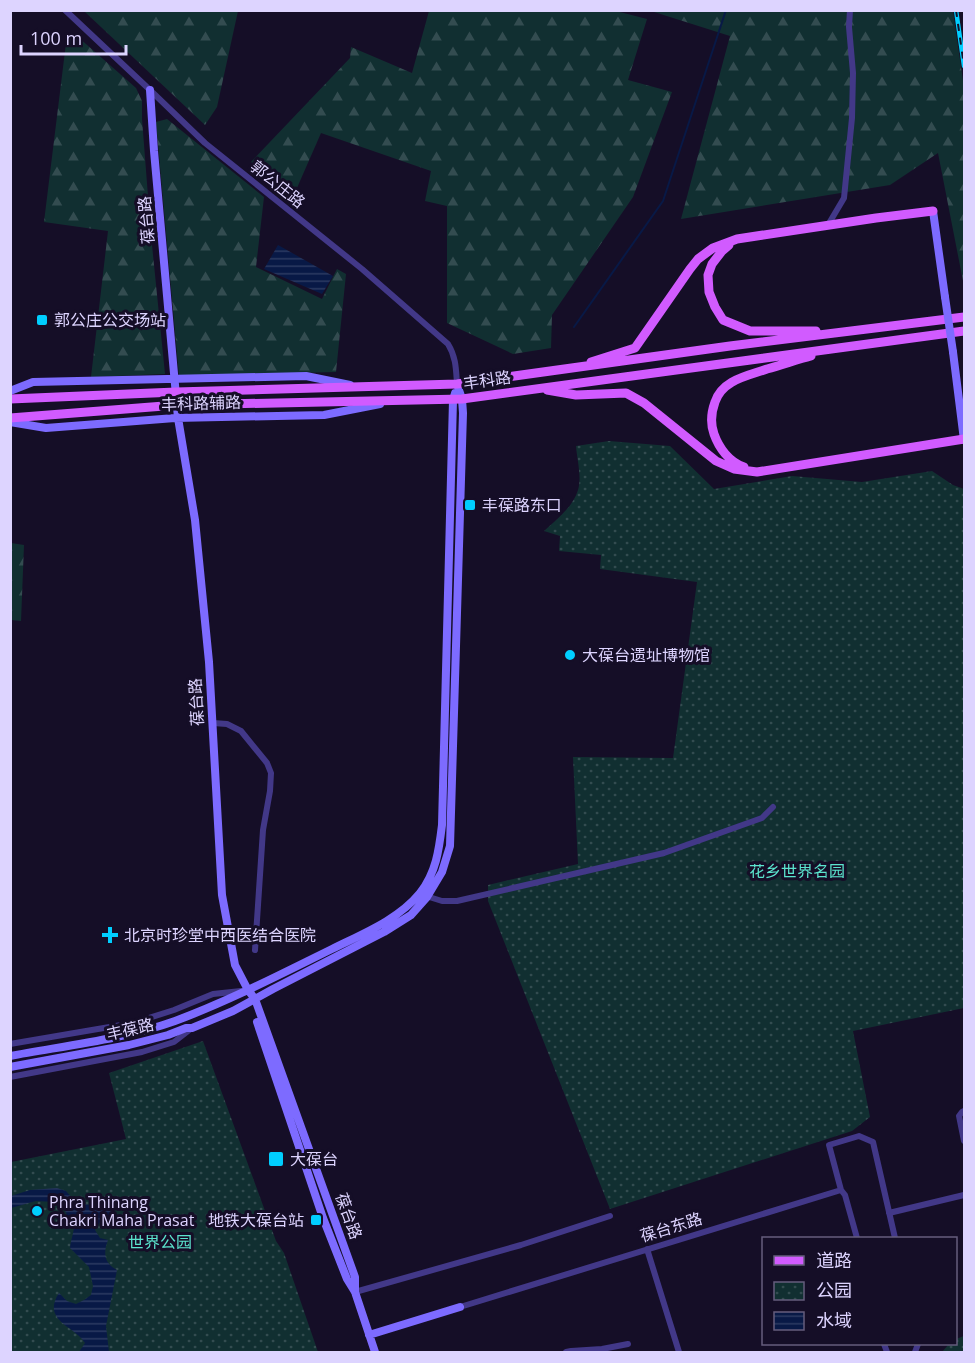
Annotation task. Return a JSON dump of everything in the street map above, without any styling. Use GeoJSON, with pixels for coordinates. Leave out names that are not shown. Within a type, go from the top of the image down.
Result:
{"type":"FeatureCollection","features":[{"type":"Feature","properties":{"kind":"main road"},"geometry":{"type":"LineString","coordinates":[[568,369],[635,348],[699,259],[713,248],[737,239],[933,211]]}},
{"type":"Feature","properties":{"kind":"main road"},"geometry":{"type":"LineString","coordinates":[[737,239],[722,251],[712,264],[708,275],[709,292],[723,320],[750,331],[800,330],[839,333]]}},
{"type":"Feature","properties":{"kind":"main road","name":"丰科路"},"geometry":{"type":"LineString","coordinates":[[10,399],[457,384],[964,316]]}},
{"type":"Feature","properties":{"kind":"main road","name":"丰科路"},"geometry":{"type":"LineString","coordinates":[[10,420],[177,405],[458,400],[964,331]]}},
{"type":"Feature","properties":{"kind":"main road"},"geometry":{"type":"LineString","coordinates":[[758,472],[739,465],[726,456],[717,442],[712,428],[711,413],[716,398],[723,388],[740,378],[838,347]]}},
{"type":"Feature","properties":{"kind":"main road"},"geometry":{"type":"LineString","coordinates":[[536,389],[576,395],[626,393],[644,403],[716,461],[734,469],[758,472],[964,440]]}},
{"type":"Feature","properties":{"kind":"street","name":"郭公庄路"},"geometry":{"type":"LineString","coordinates":[[65,10],[205,143],[362,269],[448,344],[454,353],[457,384]]}},
{"type":"Feature","properties":{"kind":"street"},"geometry":{"type":"LineString","coordinates":[[828,225],[844,198],[852,118],[853,73],[849,27],[850,10]]}},
{"type":"Feature","properties":{"kind":"street","name":"葆台路"},"geometry":{"type":"LineString","coordinates":[[150,90],[178,418],[195,520],[209,662],[222,895],[235,965],[253,1000],[355,1277],[355,1292],[375,1353]]}},
{"type":"Feature","properties":{"kind":"street"},"geometry":{"type":"LineString","coordinates":[[933,211],[964,440]]}},
{"type":"Feature","properties":{"kind":"street","name":"丰科路辅路"},"geometry":{"type":"LineString","coordinates":[[10,391],[33,382],[306,376],[362,387]]}},
{"type":"Feature","properties":{"kind":"street"},"geometry":{"type":"LineString","coordinates":[[457,384],[458,604],[450,846],[442,872],[424,895],[442,901],[457,901],[664,853],[762,818],[772,807]]}},
{"type":"Feature","properties":{"kind":"street","name":"丰科路辅路"},"geometry":{"type":"LineString","coordinates":[[10,420],[46,428],[178,418],[324,415],[392,401]]}},
{"type":"Feature","properties":{"kind":"street"},"geometry":{"type":"LineString","coordinates":[[213,723],[227,724],[241,731],[267,763],[271,773],[263,830],[255,950]]}},
{"type":"Feature","properties":{"kind":"street","name":"丰葆路"},"geometry":{"type":"LineString","coordinates":[[10,1056],[114,1036],[175,1021],[248,990],[368,932],[424,895]]}},
{"type":"Feature","properties":{"kind":"street","name":"丰葆路"},"geometry":{"type":"LineString","coordinates":[[10,1067],[129,1045],[192,1028],[233,1011],[384,932],[411,915],[424,895]]}},
{"type":"Feature","properties":{"kind":"street"},"geometry":{"type":"LineString","coordinates":[[10,1044],[133,1023],[213,994],[248,990]]}},
{"type":"Feature","properties":{"kind":"street"},"geometry":{"type":"LineString","coordinates":[[10,1077],[142,1052],[174,1042],[192,1028]]}},
{"type":"Feature","properties":{"kind":"street"},"geometry":{"type":"LineString","coordinates":[[964,1111],[959,1116],[964,1141]]}},
{"type":"Feature","properties":{"kind":"street"},"geometry":{"type":"LineString","coordinates":[[856,1237],[829,1145],[859,1136],[873,1142],[895,1237]]}},
{"type":"Feature","properties":{"kind":"street","name":"葆台东路"},"geometry":{"type":"LineString","coordinates":[[460,1307],[841,1190]]}},
{"type":"Feature","properties":{"kind":"street"},"geometry":{"type":"LineString","coordinates":[[889,1213],[964,1195]]}},
{"type":"Feature","properties":{"kind":"street"},"geometry":{"type":"LineString","coordinates":[[355,1292],[521,1245],[610,1216]]}},
{"type":"Feature","properties":{"kind":"street"},"geometry":{"type":"LineString","coordinates":[[647,1249],[679,1353]]}},
{"type":"Feature","properties":{"kind":"street"},"geometry":{"type":"LineString","coordinates":[[369,1335],[460,1307]]}},
{"type":"Feature","properties":{"kind":"street"},"geometry":{"type":"LineString","coordinates":[[566,1353],[628,1344]]}},
{"type":"Feature","properties":{"kind":"green space"},"geometry":{"type":"Polygon","coordinates":[[[612,10],[647,19],[628,80],[672,92],[633,197],[552,315],[551,348],[513,354],[447,323],[447,206],[425,201],[431,171],[321,133],[293,197],[251,162],[350,58],[351,47],[412,73],[429,11],[612,10]]]}},
{"type":"Feature","properties":{"kind":"green space"},"geometry":{"type":"Polygon","coordinates":[[[84,11],[238,11],[217,107],[205,125],[84,11]]]}},
{"type":"Feature","properties":{"kind":"green space"},"geometry":{"type":"Polygon","coordinates":[[[651,11],[953,11],[964,88],[964,286],[938,153],[890,185],[681,219],[730,36],[651,11]]]}},
{"type":"Feature","properties":{"kind":"green space"},"geometry":{"type":"Polygon","coordinates":[[[67,35],[78,37],[136,88],[142,101],[151,235],[165,374],[91,377],[108,231],[44,222],[67,35]]]}},
{"type":"Feature","properties":{"kind":"green space"},"geometry":{"type":"Polygon","coordinates":[[[167,119],[264,197],[256,267],[322,299],[337,269],[346,274],[336,372],[179,376],[156,122],[167,119]]]}},
{"type":"Feature","properties":{"kind":"green space","name":"花乡世界名园"},"geometry":{"type":"Polygon","coordinates":[[[609,441],[670,446],[714,489],[792,476],[862,482],[932,471],[953,485],[964,489],[964,1008],[853,1031],[870,1117],[852,1131],[610,1209],[488,901],[488,885],[578,864],[573,757],[673,758],[697,582],[600,569],[601,555],[559,551],[560,536],[544,531],[576,496],[579,474],[576,446],[609,441]]]}},
{"type":"Feature","properties":{"kind":"green space"},"geometry":{"type":"Polygon","coordinates":[[[11,543],[24,545],[21,621],[11,620],[11,543]]]}},
{"type":"Feature","properties":{"kind":"green space","name":"世界公园"},"geometry":{"type":"Polygon","coordinates":[[[203,1041],[276,1241],[284,1253],[318,1352],[11,1352],[11,1162],[126,1139],[109,1073],[203,1041]]]}},
{"type":"Feature","properties":{"kind":"green space"},"geometry":{"type":"Polygon","coordinates":[[[964,1336],[964,1352],[942,1352],[948,1345],[957,1345],[957,1339],[964,1336]]]}},
{"type":"Feature","properties":{"kind":"water"},"geometry":{"type":"Polygon","coordinates":[[[278,245],[333,276],[322,294],[264,269],[278,245]]]}},
{"type":"Feature","properties":{"kind":"water"},"geometry":{"type":"Polygon","coordinates":[[[57,1188],[88,1205],[100,1202],[104,1204],[111,1211],[118,1227],[100,1222],[95,1230],[100,1238],[108,1240],[105,1249],[107,1261],[117,1270],[106,1326],[109,1352],[79,1352],[85,1343],[61,1322],[54,1310],[59,1293],[67,1301],[76,1304],[91,1295],[93,1286],[89,1267],[70,1248],[74,1221],[67,1215],[63,1206],[55,1202],[36,1201],[11,1208],[11,1196],[30,1190],[57,1188]]]}},
{"type":"Feature","properties":{"kind":"waterway"},"geometry":{"type":"LineString","coordinates":[[574,327],[663,201],[726,10]]}},
{"type":"Feature","properties":{"kind":"railway"},"geometry":{"type":"LineString","coordinates":[[956,10],[964,66]]}},
{"type":"Feature","properties":{"kind":"place","name":"郭公庄公交场站"},"geometry":{"type":"Point","coordinates":[42,320]}},
{"type":"Feature","properties":{"kind":"place","name":"丰葆路东口"},"geometry":{"type":"Point","coordinates":[470,505]}},
{"type":"Feature","properties":{"kind":"place","name":"大葆台遗址博物馆"},"geometry":{"type":"Point","coordinates":[570,655]}},
{"type":"Feature","properties":{"kind":"place","name":"北京时珍堂中西医结合医院"},"geometry":{"type":"Point","coordinates":[110,935]}},
{"type":"Feature","properties":{"kind":"place","name":"大葆台"},"geometry":{"type":"Point","coordinates":[276,1159]}},
{"type":"Feature","properties":{"kind":"place","name":"Phra Thinang Chakri Maha Prasat"},"geometry":{"type":"Point","coordinates":[37,1211]}},
{"type":"Feature","properties":{"kind":"place","name":"地铁大葆台站"},"geometry":{"type":"Point","coordinates":[316,1220]}}]}
